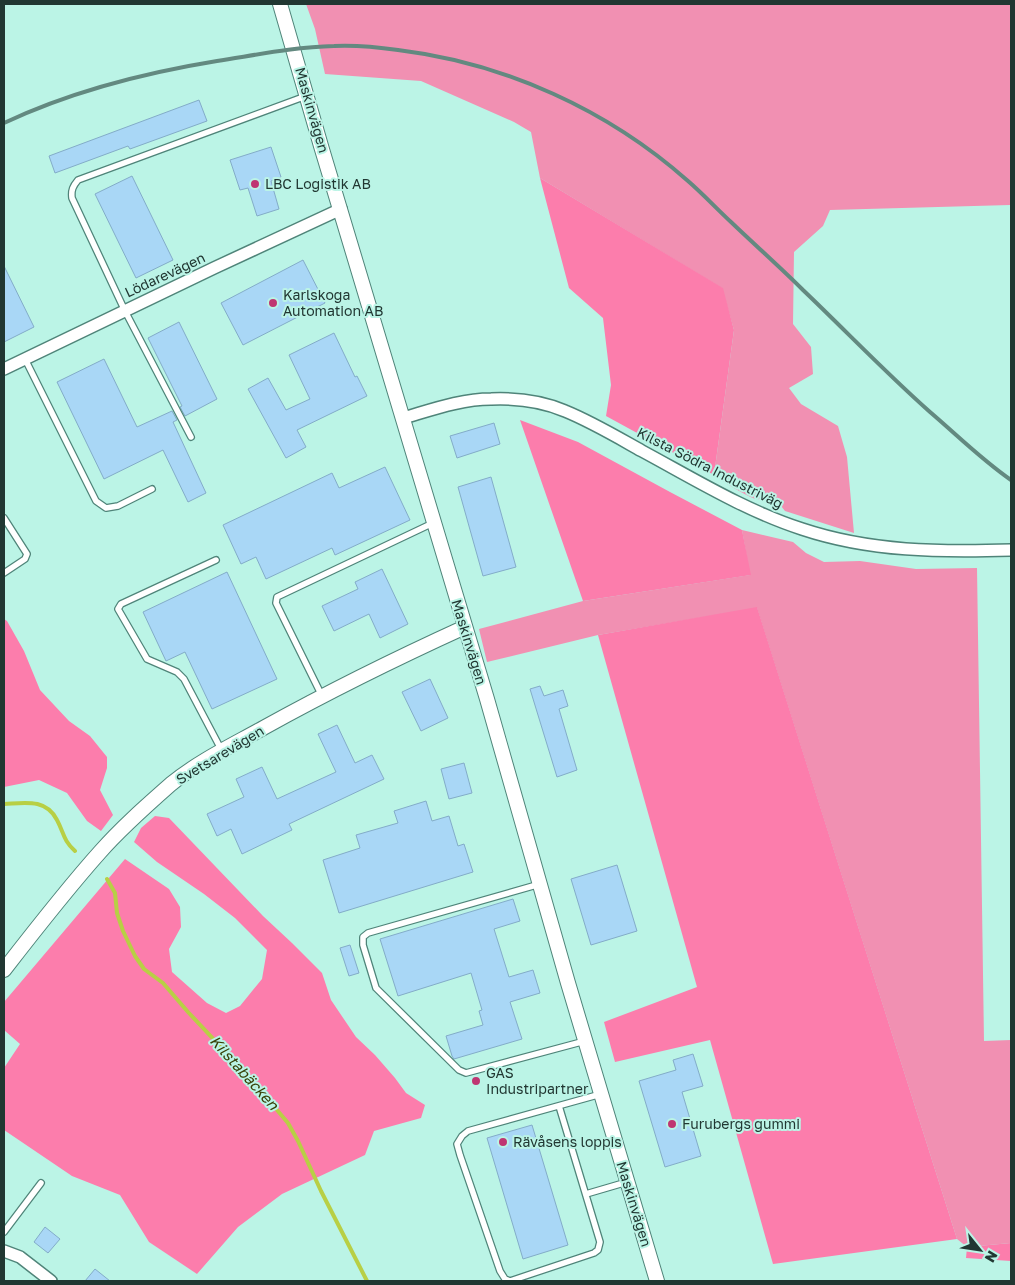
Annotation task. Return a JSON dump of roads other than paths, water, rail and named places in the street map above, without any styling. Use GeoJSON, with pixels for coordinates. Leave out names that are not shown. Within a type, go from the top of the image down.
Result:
{"type":"FeatureCollection","features":[{"type":"Feature","properties":{"kind":"street","name":"Maskinvägen"},"geometry":{"type":"LineString","coordinates":[[280,4],[657,1281]]}},
{"type":"Feature","properties":{"kind":"street","name":"Lödarevägen"},"geometry":{"type":"LineString","coordinates":[[4,370],[124,311],[341,209]]}},
{"type":"Feature","properties":{"kind":"street","name":"Kilsta Södra Industriväg"},"geometry":{"type":"LineString","coordinates":[[403,418],[444,406],[490,399],[538,402],[564,410],[596,425],[752,509],[801,529],[858,544],[890,548],[926,551],[1011,550]]}},
{"type":"Feature","properties":{"kind":"street","name":"Svetsarevägen"},"geometry":{"type":"LineString","coordinates":[[4,970],[81,874],[120,831],[173,783],[199,764],[322,696],[465,627]]}},
{"type":"Feature","properties":{"kind":"street"},"geometry":{"type":"LineString","coordinates":[[4,1251],[20,1257],[51,1281]]}},
{"type":"Feature","properties":{"kind":"lane"},"geometry":{"type":"LineString","coordinates":[[191,437],[124,311],[72,198],[71,190],[78,180],[307,95]]}},
{"type":"Feature","properties":{"kind":"lane"},"geometry":{"type":"LineString","coordinates":[[25,359],[96,501],[106,508],[118,506],[152,489]]}},
{"type":"Feature","properties":{"kind":"lane"},"geometry":{"type":"LineString","coordinates":[[4,518],[27,554],[25,559],[4,573]]}},
{"type":"Feature","properties":{"kind":"lane"},"geometry":{"type":"LineString","coordinates":[[322,696],[276,603],[277,597],[433,523]]}},
{"type":"Feature","properties":{"kind":"lane"},"geometry":{"type":"LineString","coordinates":[[216,560],[121,604],[118,609],[148,659],[177,672],[184,679],[222,751]]}},
{"type":"Feature","properties":{"kind":"lane"},"geometry":{"type":"LineString","coordinates":[[540,884],[368,933],[363,937],[363,945],[376,988],[459,1070],[466,1073],[586,1041]]}},
{"type":"Feature","properties":{"kind":"lane"},"geometry":{"type":"LineString","coordinates":[[559,1106],[600,1242],[598,1250],[594,1254],[510,1281],[505,1279],[500,1271],[460,1155],[458,1144],[462,1136],[468,1131],[601,1094]]}},
{"type":"Feature","properties":{"kind":"lane"},"geometry":{"type":"LineString","coordinates":[[586,1194],[627,1182]]}},
{"type":"Feature","properties":{"kind":"lane"},"geometry":{"type":"LineString","coordinates":[[4,1232],[41,1183]]}},
{"type":"Feature","properties":{"kind":"waterway","name":"Kilstabäcken"},"geometry":{"type":"LineString","coordinates":[[4,804],[34,803],[47,808],[57,820],[66,840],[75,851]]}},
{"type":"Feature","properties":{"kind":"waterway","name":"Kilstabäcken"},"geometry":{"type":"LineString","coordinates":[[107,879],[115,893],[117,913],[123,931],[135,956],[144,969],[163,983],[250,1078],[288,1123],[367,1281]]}},
{"type":"Feature","properties":{"kind":"railway"},"geometry":{"type":"LineString","coordinates":[[4,123],[82,92],[135,77],[189,66],[304,48],[350,46],[398,50],[438,56],[516,78],[553,94],[624,132],[688,181],[914,397],[980,456],[1011,480]]}},
{"type":"Feature","properties":{"kind":"place","name":"LBC Logistik AB"},"geometry":{"type":"Point","coordinates":[255,184]}},
{"type":"Feature","properties":{"kind":"place","name":"Karlskoga Automation AB"},"geometry":{"type":"Point","coordinates":[273,303]}},
{"type":"Feature","properties":{"kind":"place","name":"GAS Industripartner"},"geometry":{"type":"Point","coordinates":[476,1081]}},
{"type":"Feature","properties":{"kind":"place","name":"Furubergs gummi"},"geometry":{"type":"Point","coordinates":[672,1124]}},
{"type":"Feature","properties":{"kind":"place","name":"Rävåsens loppis"},"geometry":{"type":"Point","coordinates":[503,1142]}}]}
